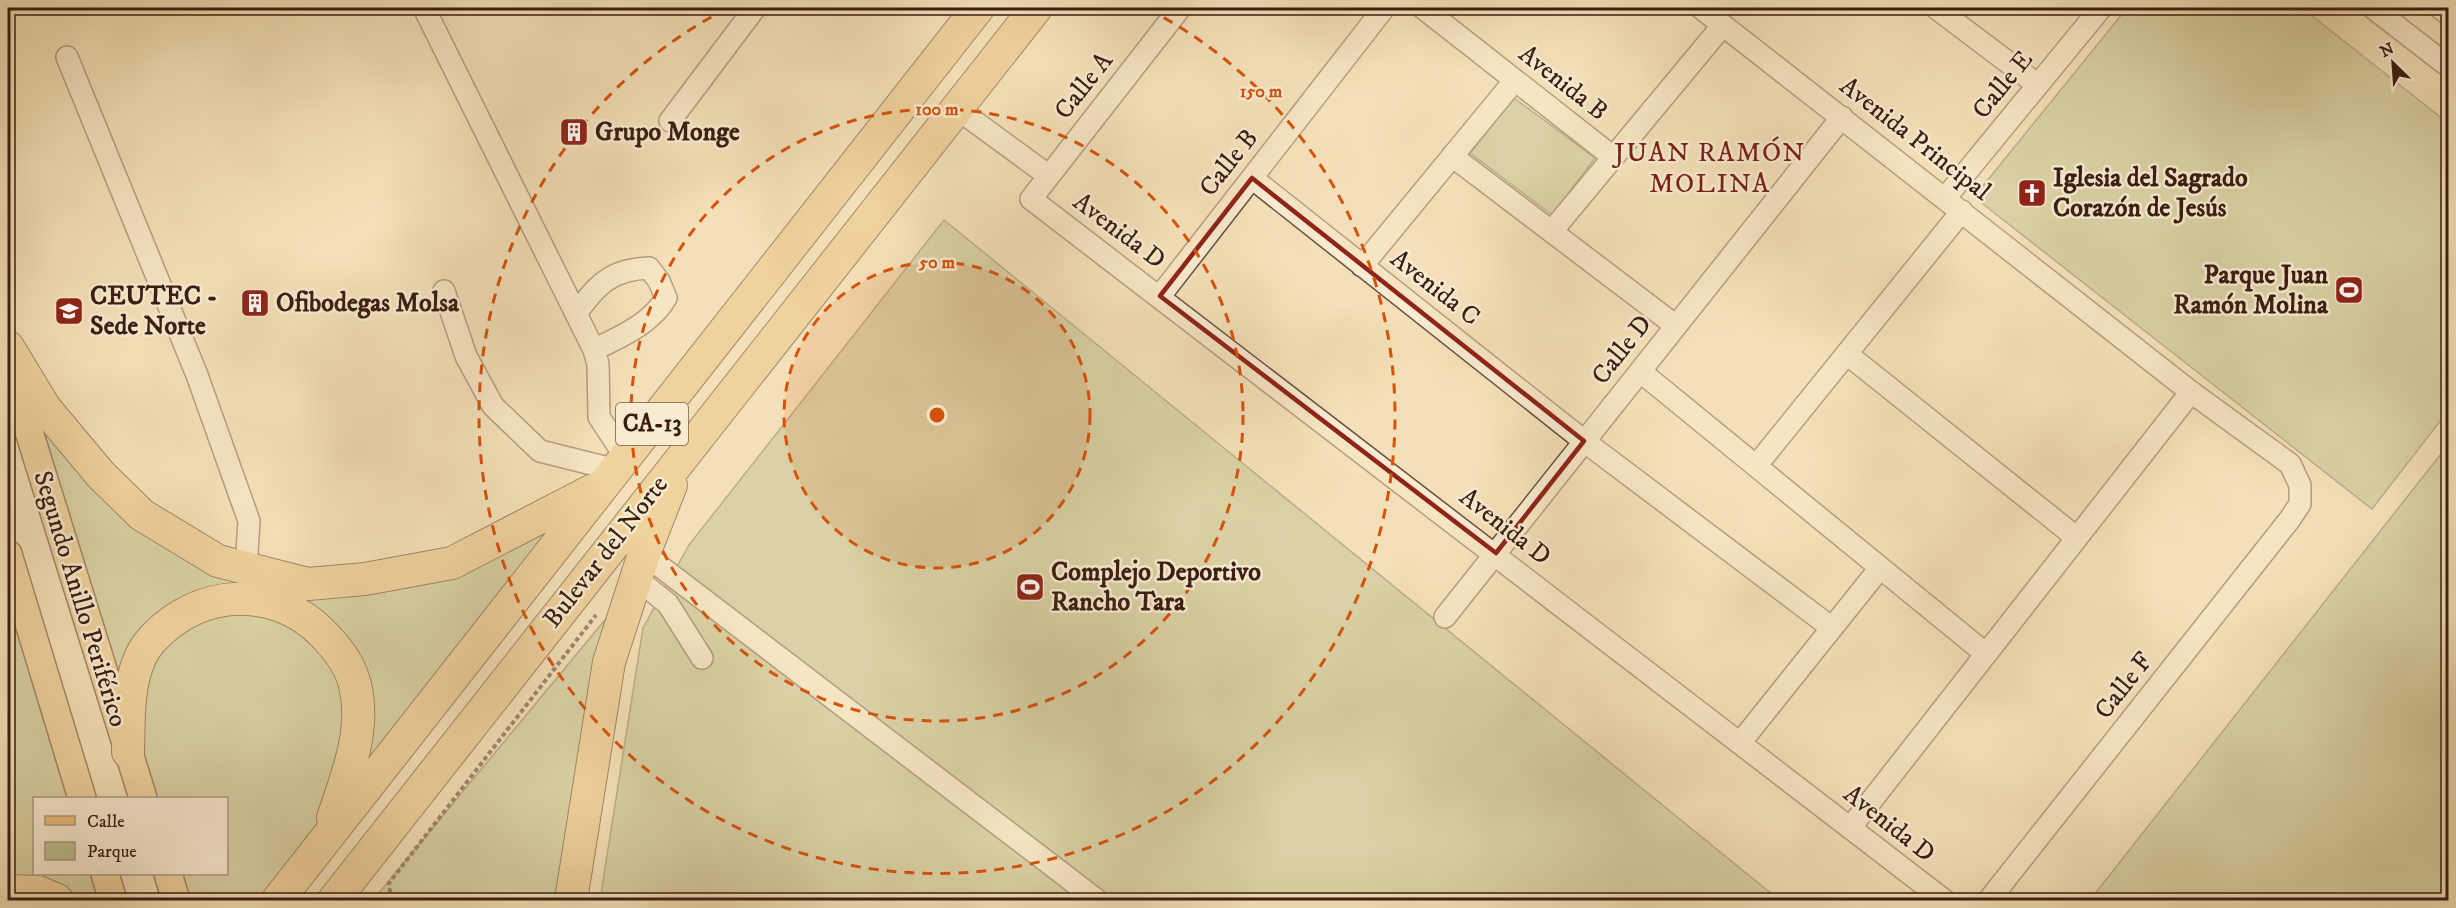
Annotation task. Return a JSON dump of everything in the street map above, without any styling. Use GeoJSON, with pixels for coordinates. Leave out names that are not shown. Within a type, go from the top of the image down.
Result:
{"type":"FeatureCollection","features":[{"type":"Feature","properties":{"kind":"highway","name":"Bulevar del Norte"},"geometry":{"type":"LineString","coordinates":[[278,900],[978,8]]}},
{"type":"Feature","properties":{"kind":"highway","name":"Bulevar del Norte"},"geometry":{"type":"LineString","coordinates":[[334,900],[685,450],[1036,8]]}},
{"type":"Feature","properties":{"kind":"highway"},"geometry":{"type":"LineString","coordinates":[[8,347],[45,408],[101,475],[142,515],[218,561],[308,584],[365,579],[452,563],[549,515],[616,470]]}},
{"type":"Feature","properties":{"kind":"highway"},"geometry":{"type":"LineString","coordinates":[[571,900],[609,662],[640,566],[685,450]]}},
{"type":"Feature","properties":{"kind":"highway"},"geometry":{"type":"LineString","coordinates":[[128,752],[130,688],[140,656],[160,630],[188,611],[222,600],[257,598],[287,606],[317,627],[343,656],[355,685],[357,720],[354,757],[326,838]]}},
{"type":"Feature","properties":{"kind":"highway"},"geometry":{"type":"LineString","coordinates":[[8,891],[38,892],[57,900]]}},
{"type":"Feature","properties":{"kind":"main road","name":"Segundo Anillo Periférico"},"geometry":{"type":"LineString","coordinates":[[8,364],[143,797]]}},
{"type":"Feature","properties":{"kind":"main road"},"geometry":{"type":"LineString","coordinates":[[8,554],[82,797]]}},
{"type":"Feature","properties":{"kind":"main road"},"geometry":{"type":"LineString","coordinates":[[106,875],[113,900]]}},
{"type":"Feature","properties":{"kind":"main road"},"geometry":{"type":"LineString","coordinates":[[169,875],[176,900]]}},
{"type":"Feature","properties":{"kind":"street"},"geometry":{"type":"LineString","coordinates":[[424,8],[594,350],[598,364],[599,417],[616,470]]}},
{"type":"Feature","properties":{"kind":"street"},"geometry":{"type":"LineString","coordinates":[[670,121],[755,8]]}},
{"type":"Feature","properties":{"kind":"street","name":"Calle A"},"geometry":{"type":"LineString","coordinates":[[1031,198],[1180,8]]}},
{"type":"Feature","properties":{"kind":"street","name":"Calle B"},"geometry":{"type":"LineString","coordinates":[[1160,296],[1384,8]]}},
{"type":"Feature","properties":{"kind":"street","name":"Avenida B"},"geometry":{"type":"LineString","coordinates":[[1424,8],[1613,157]]}},
{"type":"Feature","properties":{"kind":"street","name":"Avenida Principal"},"geometry":{"type":"LineString","coordinates":[[1701,8],[1946,197],[2191,392],[2290,464],[2300,485],[2300,504]]}},
{"type":"Feature","properties":{"kind":"street"},"geometry":{"type":"LineString","coordinates":[[1936,8],[2038,85]]}},
{"type":"Feature","properties":{"kind":"street","name":"Calle E"},"geometry":{"type":"LineString","coordinates":[[1946,197],[2101,8]]}},
{"type":"Feature","properties":{"kind":"street"},"geometry":{"type":"LineString","coordinates":[[2373,8],[2448,66]]}},
{"type":"Feature","properties":{"kind":"street"},"geometry":{"type":"LineString","coordinates":[[2440,8],[2448,14]]}},
{"type":"Feature","properties":{"kind":"street"},"geometry":{"type":"LineString","coordinates":[[1552,231],[1723,25]]}},
{"type":"Feature","properties":{"kind":"street"},"geometry":{"type":"LineString","coordinates":[[68,57],[197,375],[249,521],[246,568]]}},
{"type":"Feature","properties":{"kind":"street"},"geometry":{"type":"LineString","coordinates":[[1362,266],[1515,80]]}},
{"type":"Feature","properties":{"kind":"street","name":"Avenida D"},"geometry":{"type":"LineString","coordinates":[[956,108],[1048,176]]}},
{"type":"Feature","properties":{"kind":"street","name":"Calle D"},"geometry":{"type":"LineString","coordinates":[[1445,617],[1842,117]]}},
{"type":"Feature","properties":{"kind":"street"},"geometry":{"type":"LineString","coordinates":[[1452,156],[1676,326]]}},
{"type":"Feature","properties":{"kind":"street","name":"Avenida C"},"geometry":{"type":"LineString","coordinates":[[1252,178],[1584,441],[1832,628]]}},
{"type":"Feature","properties":{"kind":"street","name":"Avenida D"},"geometry":{"type":"LineString","coordinates":[[1031,198],[1496,553],[1944,900]]}},
{"type":"Feature","properties":{"kind":"street"},"geometry":{"type":"LineString","coordinates":[[1756,466],[1962,211]]}},
{"type":"Feature","properties":{"kind":"street"},"geometry":{"type":"LineString","coordinates":[[576,314],[594,289],[615,275],[649,268],[659,281],[666,298],[658,312],[640,325],[594,350]]}},
{"type":"Feature","properties":{"kind":"street"},"geometry":{"type":"LineString","coordinates":[[444,291],[466,356],[493,406],[540,451],[616,470]]}},
{"type":"Feature","properties":{"kind":"street"},"geometry":{"type":"LineString","coordinates":[[1847,354],[2077,538]]}},
{"type":"Feature","properties":{"kind":"street"},"geometry":{"type":"LineString","coordinates":[[1641,372],[1986,654]]}},
{"type":"Feature","properties":{"kind":"street"},"geometry":{"type":"LineString","coordinates":[[1850,828],[2191,392]]}},
{"type":"Feature","properties":{"kind":"street","name":"Calle F"},"geometry":{"type":"LineString","coordinates":[[1989,900],[2300,504]]}},
{"type":"Feature","properties":{"kind":"street"},"geometry":{"type":"LineString","coordinates":[[640,566],[668,604],[702,658]]}},
{"type":"Feature","properties":{"kind":"street"},"geometry":{"type":"LineString","coordinates":[[640,566],[1097,900]]}},
{"type":"Feature","properties":{"kind":"street"},"geometry":{"type":"LineString","coordinates":[[1740,743],[1880,568]]}},
{"type":"Feature","properties":{"kind":"path"},"geometry":{"type":"LineString","coordinates":[[391,900],[389,883],[605,604],[626,609]]}},
{"type":"Feature","properties":{"kind":"highlighted area"},"geometry":{"type":"Polygon","coordinates":[[[1252,178],[1584,441],[1496,553],[1160,296],[1252,178]]]}},
{"type":"Feature","properties":{"kind":"green space","name":"Parque Juan Ramón Molina"},"geometry":{"type":"Polygon","coordinates":[[[2127,8],[2302,8],[2448,123],[2448,411],[2372,509],[1974,197],[2127,8]]]}},
{"type":"Feature","properties":{"kind":"green space"},"geometry":{"type":"Polygon","coordinates":[[[1514,98],[1595,158],[1552,215],[1470,153],[1514,98]]]}},
{"type":"Feature","properties":{"kind":"green space","name":"Complejo Deportivo Rancho Tara"},"geometry":{"type":"Polygon","coordinates":[[[944,220],[1779,900],[600,900],[643,628],[689,545],[944,220]]]}},
{"type":"Feature","properties":{"kind":"green space"},"geometry":{"type":"Polygon","coordinates":[[[45,423],[126,513],[319,593],[563,515],[353,782],[334,631],[197,598],[121,689],[45,437],[45,423]]]}},
{"type":"Feature","properties":{"kind":"green space"},"geometry":{"type":"Polygon","coordinates":[[[2448,445],[2448,900],[2090,900],[2448,445]]]}},
{"type":"Feature","properties":{"kind":"green space"},"geometry":{"type":"Polygon","coordinates":[[[8,600],[67,797],[33,797],[33,875],[90,875],[98,900],[76,900],[8,881],[8,600]]]}},
{"type":"Feature","properties":{"kind":"green space"},"geometry":{"type":"Polygon","coordinates":[[[237,607],[300,626],[345,684],[347,732],[322,821],[258,900],[185,900],[176,875],[228,875],[228,797],[152,797],[135,747],[140,685],[166,637],[237,607]]]}},
{"type":"Feature","properties":{"kind":"green space"},"geometry":{"type":"Polygon","coordinates":[[[614,609],[562,900],[373,900],[614,609]]]}},
{"type":"Feature","properties":{"kind":"place","name":"Grupo Monge"},"geometry":{"type":"Point","coordinates":[574,132]}},
{"type":"Feature","properties":{"kind":"place","name":"Iglesia del Sagrado Corazón de Jesús"},"geometry":{"type":"Point","coordinates":[2032,193]}},
{"type":"Feature","properties":{"kind":"place","name":"Parque Juan Ramón Molina"},"geometry":{"type":"Point","coordinates":[2349,290]}},
{"type":"Feature","properties":{"kind":"place","name":"Ofibodegas Molsa"},"geometry":{"type":"Point","coordinates":[255,303]}},
{"type":"Feature","properties":{"kind":"place","name":"CEUTEC - Sede Norte"},"geometry":{"type":"Point","coordinates":[69,311]}},
{"type":"Feature","properties":{"kind":"place","name":"Complejo Deportivo Rancho Tara"},"geometry":{"type":"Point","coordinates":[1030,587]}},
{"type":"Feature","properties":{"kind":"district","name":"JUAN RAMÓN MOLINA"},"geometry":{"type":"Point","coordinates":[1710,168]}}]}
